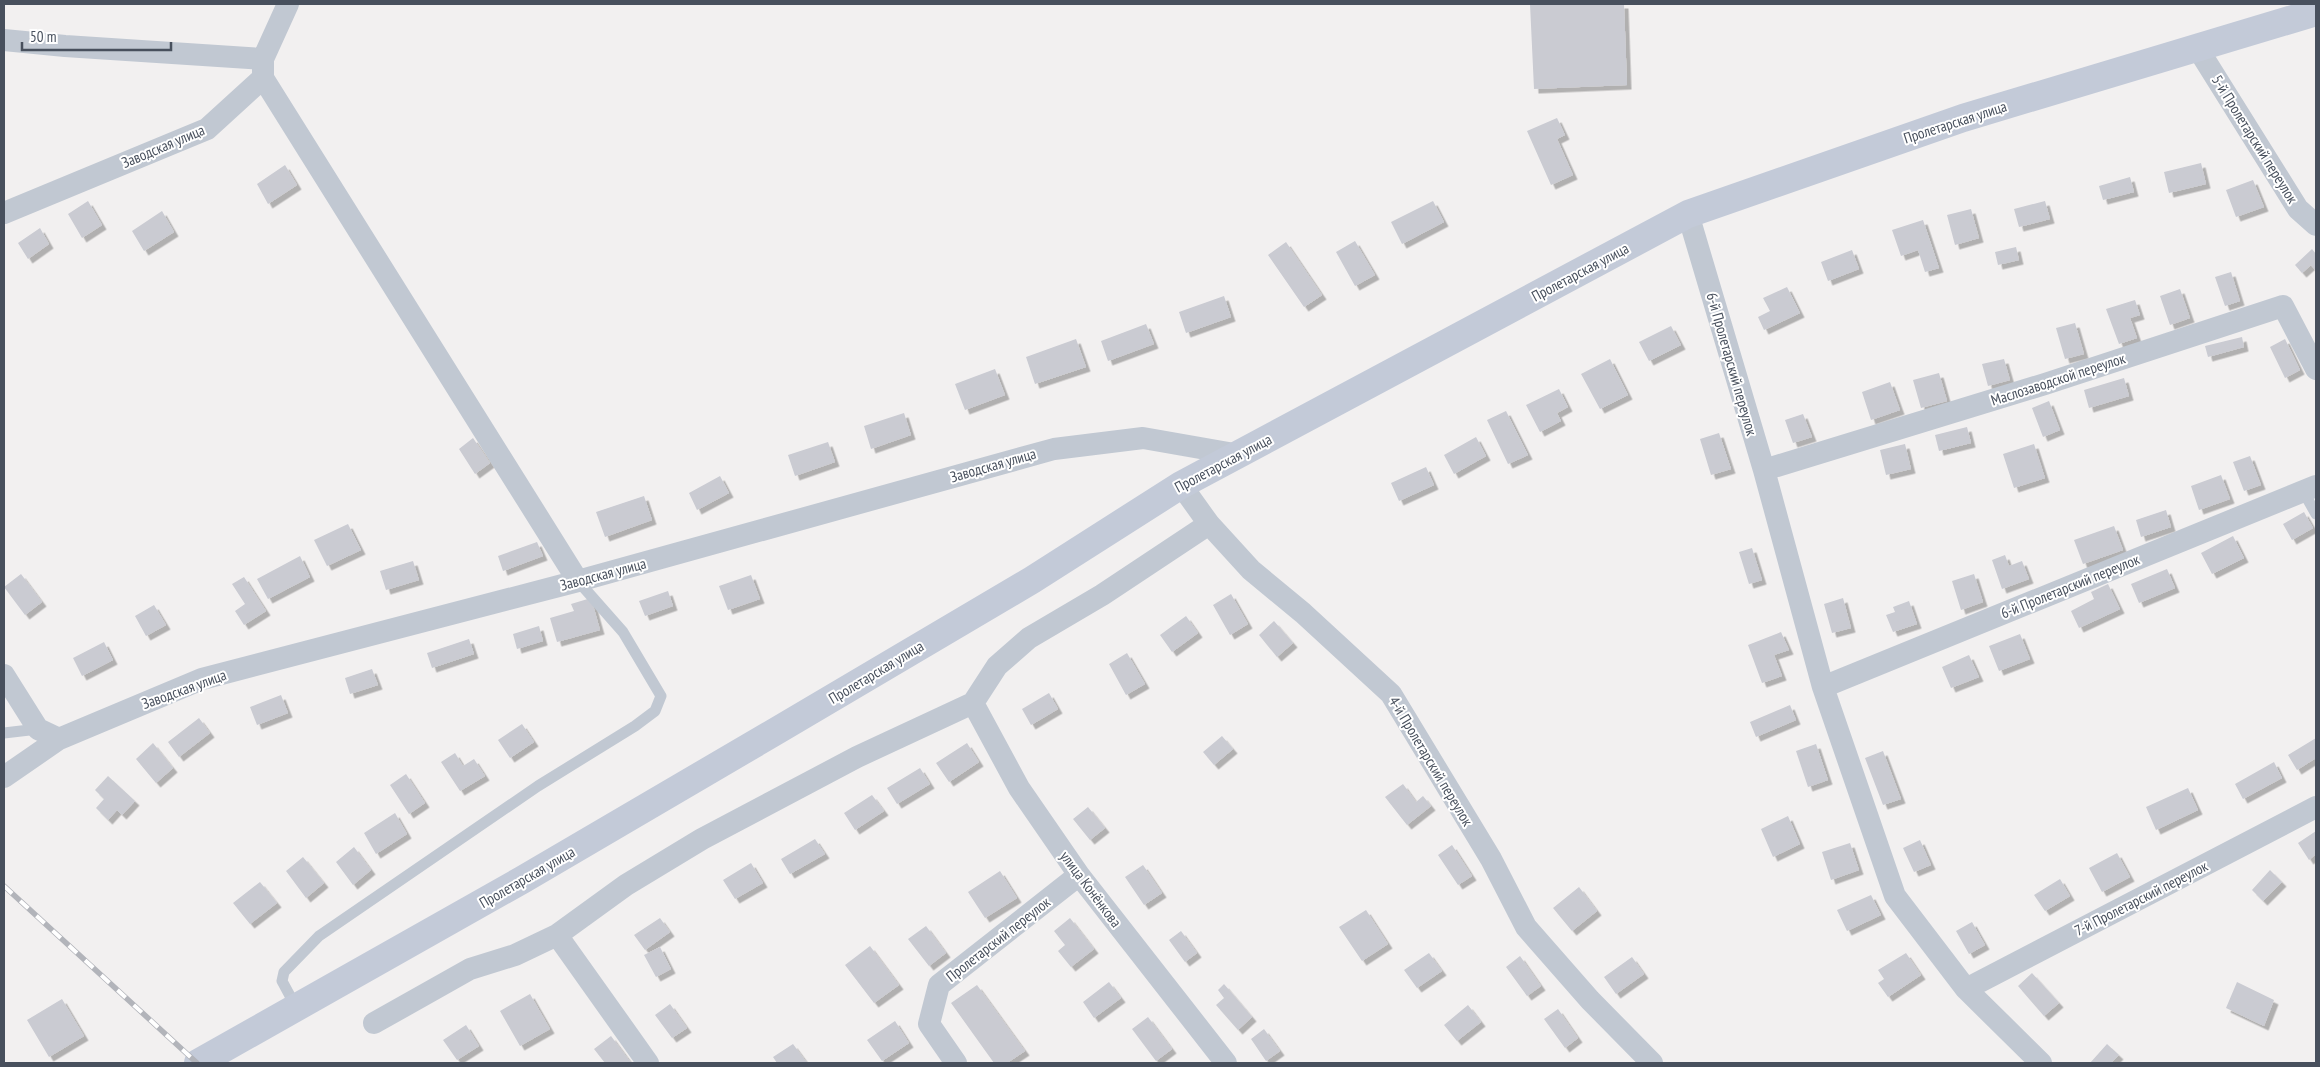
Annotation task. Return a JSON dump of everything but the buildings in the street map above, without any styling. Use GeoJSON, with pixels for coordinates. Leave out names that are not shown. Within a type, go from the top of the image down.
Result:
{"type":"FeatureCollection","features":[{"type":"Feature","properties":{"kind":"main road","name":"Пролетарская улица"},"geometry":{"type":"LineString","coordinates":[[198,1063],[522,880],[812,710],[1032,580],[1181,485],[1240,455],[1333,402],[1688,214],[1963,118],[2198,49],[2316,12]]}},
{"type":"Feature","properties":{"kind":"street","name":"Заводская улица"},"geometry":{"type":"LineString","coordinates":[[4,213],[207,129],[263,68],[288,4]]}},
{"type":"Feature","properties":{"kind":"street"},"geometry":{"type":"LineString","coordinates":[[4,40],[263,68],[578,581]]}},
{"type":"Feature","properties":{"kind":"street","name":"5-й Пролетарский переулок"},"geometry":{"type":"LineString","coordinates":[[2198,49],[2298,209],[2316,225]]}},
{"type":"Feature","properties":{"kind":"street","name":"6-й Пролетарский переулок"},"geometry":{"type":"LineString","coordinates":[[1688,214],[1764,470],[1823,687],[1896,896],[1966,989],[2041,1063]]}},
{"type":"Feature","properties":{"kind":"street","name":"Маслозаводской переулок"},"geometry":{"type":"LineString","coordinates":[[1764,470],[2045,384],[2282,306],[2316,369]]}},
{"type":"Feature","properties":{"kind":"street","name":"Заводская улица"},"geometry":{"type":"LineString","coordinates":[[4,776],[59,739],[202,679],[578,581],[1054,449],[1143,438],[1240,455]]}},
{"type":"Feature","properties":{"kind":"street","name":"4-й Пролетарский переулок"},"geometry":{"type":"LineString","coordinates":[[1181,485],[1209,524],[1251,570],[1303,613],[1391,694],[1491,859],[1526,927],[1590,1000],[1652,1063]]}},
{"type":"Feature","properties":{"kind":"street","name":"6-й Пролетарский переулок"},"geometry":{"type":"LineString","coordinates":[[1823,687],[2309,489]]}},
{"type":"Feature","properties":{"kind":"street"},"geometry":{"type":"LineString","coordinates":[[374,1023],[470,969],[515,955],[557,935],[626,885],[702,839],[857,756],[974,703],[997,666],[1030,638],[1102,595],[1209,524]]}},
{"type":"Feature","properties":{"kind":"street"},"geometry":{"type":"LineString","coordinates":[[4,675],[38,729],[59,739]]}},
{"type":"Feature","properties":{"kind":"street","name":"улица Конёнкова"},"geometry":{"type":"LineString","coordinates":[[974,703],[1018,788],[1079,875],[1226,1063]]}},
{"type":"Feature","properties":{"kind":"street","name":"7-й Пролетарский переулок"},"geometry":{"type":"LineString","coordinates":[[1966,989],[2316,808]]}},
{"type":"Feature","properties":{"kind":"street","name":"Пролетарский переулок"},"geometry":{"type":"LineString","coordinates":[[956,1063],[929,1024],[939,985],[1079,875]]}},
{"type":"Feature","properties":{"kind":"street"},"geometry":{"type":"LineString","coordinates":[[557,935],[648,1063]]}},
{"type":"Feature","properties":{"kind":"lane"},"geometry":{"type":"LineString","coordinates":[[2309,489],[2316,514]]}},
{"type":"Feature","properties":{"kind":"lane"},"geometry":{"type":"LineString","coordinates":[[296,1007],[282,981],[284,972],[319,936],[538,786],[635,726],[655,711],[661,696],[633,648],[623,632],[578,581]]}},
{"type":"Feature","properties":{"kind":"lane"},"geometry":{"type":"LineString","coordinates":[[4,733],[38,729]]}},
{"type":"Feature","properties":{"kind":"railway"},"geometry":{"type":"LineString","coordinates":[[4,886],[197,1063]]}}]}
